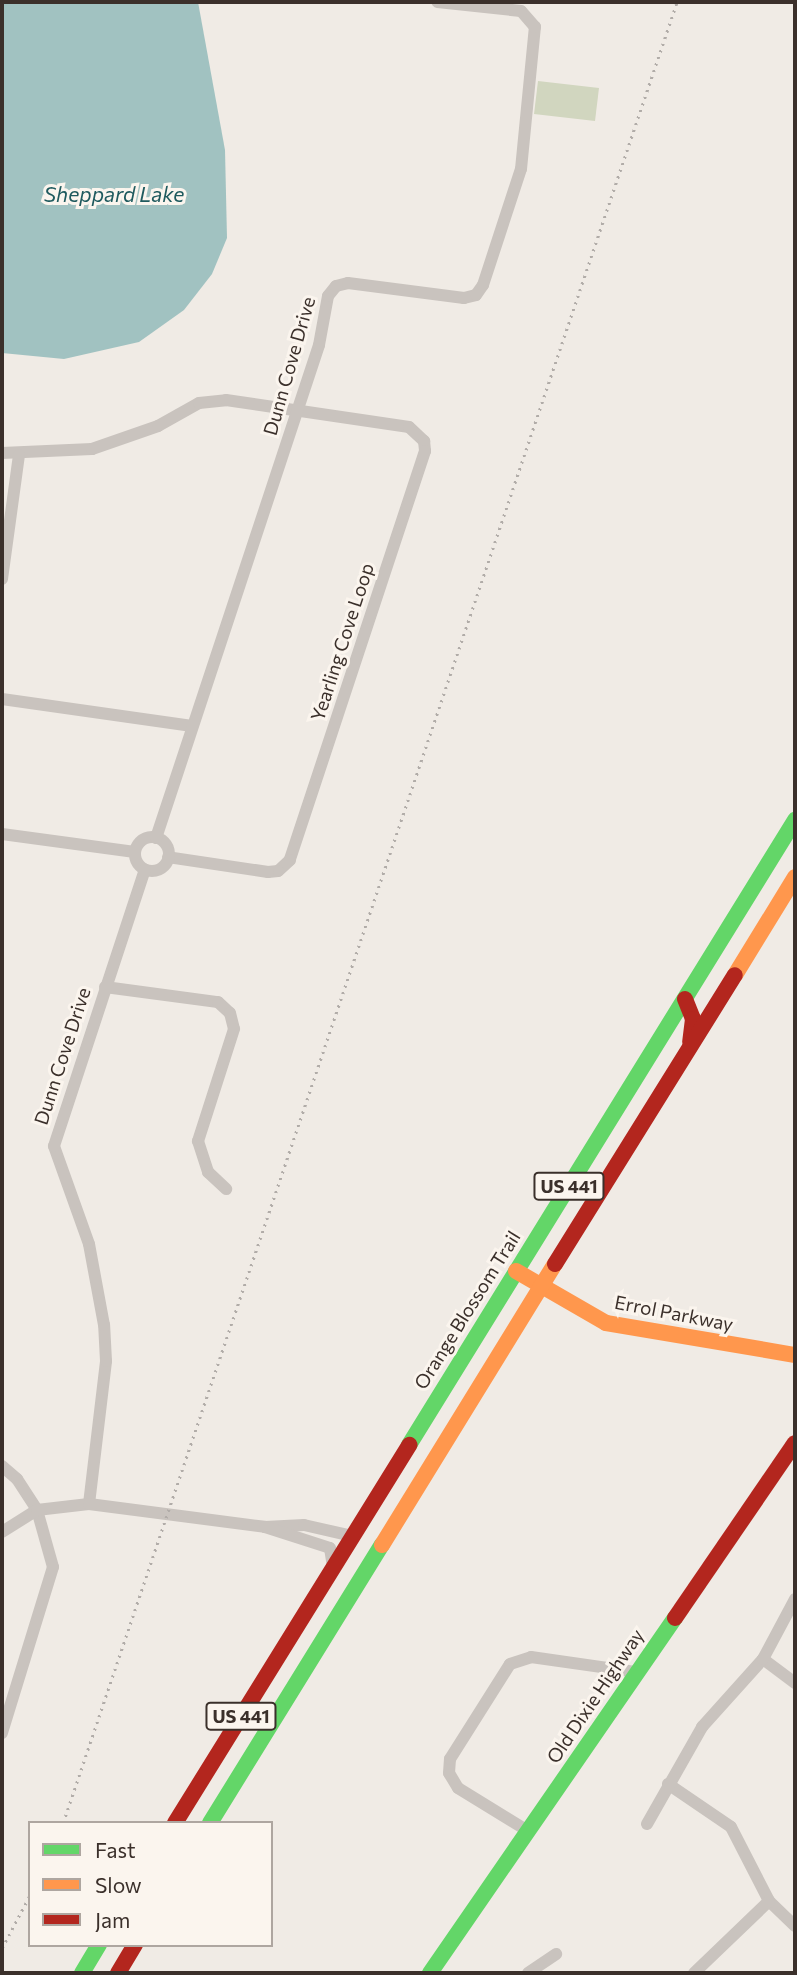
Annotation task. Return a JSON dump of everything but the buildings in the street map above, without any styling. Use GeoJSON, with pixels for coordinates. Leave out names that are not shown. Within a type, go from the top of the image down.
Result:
{"type":"FeatureCollection","features":[{"type":"Feature","properties":{"kind":"main road","name":"Orange Blossom Trail"},"geometry":{"type":"LineString","coordinates":[[176,1821],[795,820]]}},
{"type":"Feature","properties":{"kind":"main road","name":"US 441"},"geometry":{"type":"LineString","coordinates":[[211,1821],[795,877]]}},
{"type":"Feature","properties":{"kind":"main road"},"geometry":{"type":"LineString","coordinates":[[711,957],[704,982],[705,993],[715,1006]]}},
{"type":"Feature","properties":{"kind":"main road"},"geometry":{"type":"LineString","coordinates":[[685,999],[693,1019],[688,1049]]}},
{"type":"Feature","properties":{"kind":"main road","name":"Errol Parkway"},"geometry":{"type":"LineString","coordinates":[[516,1271],[584,1313],[637,1332],[795,1354]]}},
{"type":"Feature","properties":{"kind":"main road","name":"Old Dixie Highway"},"geometry":{"type":"LineString","coordinates":[[430,1973],[795,1443]]}},
{"type":"Feature","properties":{"kind":"main road"},"geometry":{"type":"LineString","coordinates":[[378,1494],[375,1526],[386,1539]]}},
{"type":"Feature","properties":{"kind":"main road"},"geometry":{"type":"LineString","coordinates":[[352,1536],[359,1561],[355,1589]]}},
{"type":"Feature","properties":{"kind":"main road"},"geometry":{"type":"LineString","coordinates":[[82,1973],[98,1947]]}},
{"type":"Feature","properties":{"kind":"main road"},"geometry":{"type":"LineString","coordinates":[[118,1973],[134,1947]]}},
{"type":"Feature","properties":{"kind":"street","name":"Dunn Cove Drive"},"geometry":{"type":"LineString","coordinates":[[156,838],[319,345],[328,296],[336,286],[348,283],[464,298],[475,295],[483,285],[521,169],[535,27],[521,10],[437,2]]}},
{"type":"Feature","properties":{"kind":"street","name":"Yearling Cove Loop"},"geometry":{"type":"LineString","coordinates":[[2,453],[58,454],[114,443],[213,400],[409,427],[425,441],[425,451],[290,860],[278,871],[268,872],[168,857]]}},
{"type":"Feature","properties":{"kind":"street"},"geometry":{"type":"LineString","coordinates":[[2,579],[19,455]]}},
{"type":"Feature","properties":{"kind":"street"},"geometry":{"type":"LineString","coordinates":[[2,699],[192,726]]}},
{"type":"Feature","properties":{"kind":"street"},"geometry":{"type":"LineString","coordinates":[[2,834],[135,852]]}},
{"type":"Feature","properties":{"kind":"street"},"geometry":{"type":"LineString","coordinates":[[156,838],[167,847],[168,857],[160,869],[145,870],[136,862],[135,852],[140,842],[156,838]]}},
{"type":"Feature","properties":{"kind":"street","name":"Dunn Cove Drive"},"geometry":{"type":"LineString","coordinates":[[89,1504],[106,1361],[103,1325],[89,1244],[54,1146],[145,870]]}},
{"type":"Feature","properties":{"kind":"street"},"geometry":{"type":"LineString","coordinates":[[105,987],[218,1002],[230,1013],[234,1029],[198,1141],[208,1172],[226,1189]]}},
{"type":"Feature","properties":{"kind":"street"},"geometry":{"type":"LineString","coordinates":[[2,1466],[17,1479],[37,1510],[53,1567],[2,1733]]}},
{"type":"Feature","properties":{"kind":"street"},"geometry":{"type":"LineString","coordinates":[[2,1532],[37,1510],[89,1504],[265,1527],[304,1525],[352,1536]]}},
{"type":"Feature","properties":{"kind":"street"},"geometry":{"type":"LineString","coordinates":[[265,1527],[330,1548],[332,1568]]}},
{"type":"Feature","properties":{"kind":"street"},"geometry":{"type":"LineString","coordinates":[[647,1824],[702,1727],[763,1659],[795,1599]]}},
{"type":"Feature","properties":{"kind":"street"},"geometry":{"type":"LineString","coordinates":[[528,1831],[458,1788],[449,1773],[450,1759],[510,1664],[531,1657],[638,1672]]}},
{"type":"Feature","properties":{"kind":"street"},"geometry":{"type":"LineString","coordinates":[[763,1659],[795,1683]]}},
{"type":"Feature","properties":{"kind":"street"},"geometry":{"type":"LineString","coordinates":[[668,1784],[731,1827],[769,1901],[795,1926]]}},
{"type":"Feature","properties":{"kind":"street"},"geometry":{"type":"LineString","coordinates":[[694,1973],[769,1901]]}},
{"type":"Feature","properties":{"kind":"street"},"geometry":{"type":"LineString","coordinates":[[528,1973],[556,1954]]}},
{"type":"Feature","properties":{"kind":"green space"},"geometry":{"type":"Polygon","coordinates":[[[538,81],[599,88],[595,121],[534,114],[538,81]]]}},
{"type":"Feature","properties":{"kind":"water","name":"Sheppard Lake"},"geometry":{"type":"Polygon","coordinates":[[[2,2],[198,2],[225,150],[227,238],[212,274],[184,310],[139,342],[64,359],[2,353],[2,2]]]}},
{"type":"Feature","properties":{"kind":"railway"},"geometry":{"type":"LineString","coordinates":[[64,1821],[677,2]]}},
{"type":"Feature","properties":{"kind":"railway"},"geometry":{"type":"LineString","coordinates":[[2,1948],[28,1899]]}},
{"type":"Feature","properties":{"kind":"traffic: fast"},"geometry":{"type":"LineString","coordinates":[[409,1445],[795,820]]}},
{"type":"Feature","properties":{"kind":"traffic: fast"},"geometry":{"type":"LineString","coordinates":[[211,1821],[382,1545]]}},
{"type":"Feature","properties":{"kind":"traffic: fast"},"geometry":{"type":"LineString","coordinates":[[430,1973],[675,1618]]}},
{"type":"Feature","properties":{"kind":"traffic: fast"},"geometry":{"type":"LineString","coordinates":[[82,1973],[98,1947]]}},
{"type":"Feature","properties":{"kind":"traffic: slow"},"geometry":{"type":"LineString","coordinates":[[735,975],[795,877]]}},
{"type":"Feature","properties":{"kind":"traffic: slow"},"geometry":{"type":"LineString","coordinates":[[382,1545],[555,1264]]}},
{"type":"Feature","properties":{"kind":"traffic: slow"},"geometry":{"type":"LineString","coordinates":[[516,1271],[606,1323],[795,1355]]}},
{"type":"Feature","properties":{"kind":"traffic: jam"},"geometry":{"type":"LineString","coordinates":[[555,1264],[735,975]]}},
{"type":"Feature","properties":{"kind":"traffic: jam"},"geometry":{"type":"LineString","coordinates":[[685,999],[693,1019],[690,1042]]}},
{"type":"Feature","properties":{"kind":"traffic: jam"},"geometry":{"type":"LineString","coordinates":[[675,1618],[795,1443]]}},
{"type":"Feature","properties":{"kind":"traffic: jam"},"geometry":{"type":"LineString","coordinates":[[176,1821],[409,1445]]}},
{"type":"Feature","properties":{"kind":"traffic: jam"},"geometry":{"type":"LineString","coordinates":[[118,1973],[134,1947]]}}]}
